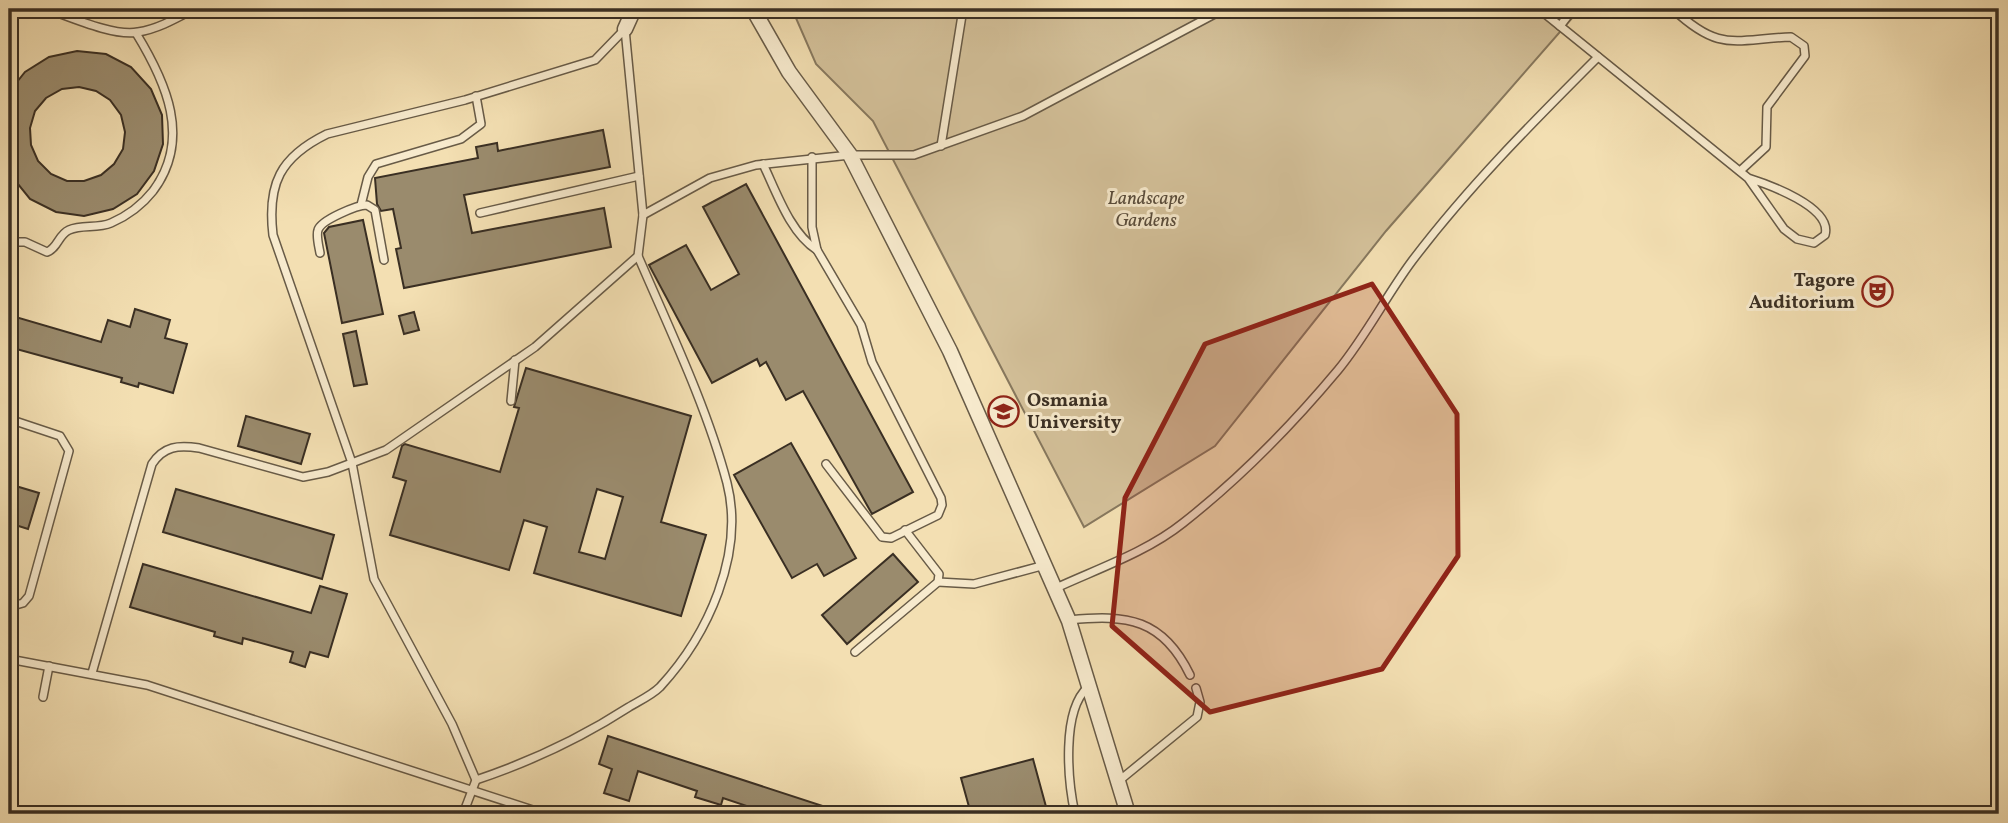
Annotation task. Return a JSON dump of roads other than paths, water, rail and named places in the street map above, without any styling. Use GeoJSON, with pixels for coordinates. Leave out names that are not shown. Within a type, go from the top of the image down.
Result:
{"type":"FeatureCollection","features":[{"type":"Feature","properties":{"kind":"street"},"geometry":{"type":"LineString","coordinates":[[625,29],[634,9]]}},
{"type":"Feature","properties":{"kind":"street"},"geometry":{"type":"LineString","coordinates":[[753,9],[789,72],[850,155],[950,351],[1069,621],[1120,780],[1128,814]]}},
{"type":"Feature","properties":{"kind":"lane"},"geometry":{"type":"LineString","coordinates":[[47,9],[94,25],[136,33],[170,22],[194,9]]}},
{"type":"Feature","properties":{"kind":"lane"},"geometry":{"type":"LineString","coordinates":[[941,146],[963,9]]}},
{"type":"Feature","properties":{"kind":"lane"},"geometry":{"type":"LineString","coordinates":[[643,215],[710,178],[763,164],[850,155],[914,155],[941,146],[1023,116],[1224,9]]}},
{"type":"Feature","properties":{"kind":"lane"},"geometry":{"type":"LineString","coordinates":[[1539,9],[1748,178],[1773,217],[1797,239],[1814,243],[1825,235],[1824,221],[1809,207],[1783,189],[1748,178]]}},
{"type":"Feature","properties":{"kind":"lane"},"geometry":{"type":"LineString","coordinates":[[1560,26],[1573,9]]}},
{"type":"Feature","properties":{"kind":"lane"},"geometry":{"type":"LineString","coordinates":[[1673,9],[1692,27],[1718,38],[1744,42],[1791,37],[1804,46],[1805,56],[1767,107],[1766,147],[1740,171]]}},
{"type":"Feature","properties":{"kind":"lane"},"geometry":{"type":"LineString","coordinates":[[476,780],[452,724],[374,579],[352,463],[273,235],[271,198],[277,178],[295,153],[327,134],[476,96],[595,60],[625,29]]}},
{"type":"Feature","properties":{"kind":"lane"},"geometry":{"type":"LineString","coordinates":[[463,814],[476,780],[515,767],[593,730],[658,689],[692,643],[723,582],[731,524],[727,485],[683,359],[638,256],[643,215],[625,29]]}},
{"type":"Feature","properties":{"kind":"lane"},"geometry":{"type":"LineString","coordinates":[[9,243],[26,242],[47,252],[68,230],[109,224],[129,213],[157,185],[169,164],[174,125],[169,98],[136,33]]}},
{"type":"Feature","properties":{"kind":"lane"},"geometry":{"type":"LineString","coordinates":[[1056,588],[1144,547],[1182,525],[1273,442],[1339,370],[1410,263],[1439,227],[1527,128],[1598,57]]}},
{"type":"Feature","properties":{"kind":"lane"},"geometry":{"type":"LineString","coordinates":[[320,253],[318,229],[361,205],[368,177],[376,164],[461,139],[474,132],[481,124],[476,96]]}},
{"type":"Feature","properties":{"kind":"lane"},"geometry":{"type":"LineString","coordinates":[[812,158],[812,227],[817,250],[861,325],[872,362],[941,498],[942,505],[938,515],[887,538],[877,533],[826,464]]}},
{"type":"Feature","properties":{"kind":"lane"},"geometry":{"type":"LineString","coordinates":[[763,164],[787,213],[808,245],[817,250]]}},
{"type":"Feature","properties":{"kind":"lane"},"geometry":{"type":"LineString","coordinates":[[480,213],[639,176]]}},
{"type":"Feature","properties":{"kind":"lane"},"geometry":{"type":"LineString","coordinates":[[361,205],[375,210],[384,260]]}},
{"type":"Feature","properties":{"kind":"lane"},"geometry":{"type":"LineString","coordinates":[[92,673],[152,464],[165,450],[184,446],[198,448],[303,477],[316,476],[386,450],[535,347],[638,256]]}},
{"type":"Feature","properties":{"kind":"lane"},"geometry":{"type":"LineString","coordinates":[[511,401],[515,360]]}},
{"type":"Feature","properties":{"kind":"lane"},"geometry":{"type":"LineString","coordinates":[[9,419],[60,436],[69,451],[29,596],[23,603],[9,607]]}},
{"type":"Feature","properties":{"kind":"lane"},"geometry":{"type":"LineString","coordinates":[[855,652],[938,582],[939,574],[905,530]]}},
{"type":"Feature","properties":{"kind":"lane"},"geometry":{"type":"LineString","coordinates":[[938,582],[974,584],[1045,565]]}},
{"type":"Feature","properties":{"kind":"lane"},"geometry":{"type":"LineString","coordinates":[[1069,621],[1110,616],[1147,626],[1167,639],[1190,676]]}},
{"type":"Feature","properties":{"kind":"lane"},"geometry":{"type":"LineString","coordinates":[[9,659],[147,685],[472,788],[545,814]]}},
{"type":"Feature","properties":{"kind":"lane"},"geometry":{"type":"LineString","coordinates":[[43,697],[49,666]]}},
{"type":"Feature","properties":{"kind":"lane"},"geometry":{"type":"LineString","coordinates":[[1075,814],[1069,788],[1071,731],[1080,697],[1090,685]]}},
{"type":"Feature","properties":{"kind":"lane"},"geometry":{"type":"LineString","coordinates":[[1120,780],[1197,717],[1200,702],[1196,688]]}},
{"type":"Feature","properties":{"kind":"place","name":"Tagore Auditorium"},"geometry":{"type":"Point","coordinates":[1878,292]}},
{"type":"Feature","properties":{"kind":"place","name":"Osmania University"},"geometry":{"type":"Point","coordinates":[1004,412]}},
{"type":"Feature","properties":{"kind":"park label","name":"Landscape Gardens"},"geometry":{"type":"Point","coordinates":[1146,210]}}]}
